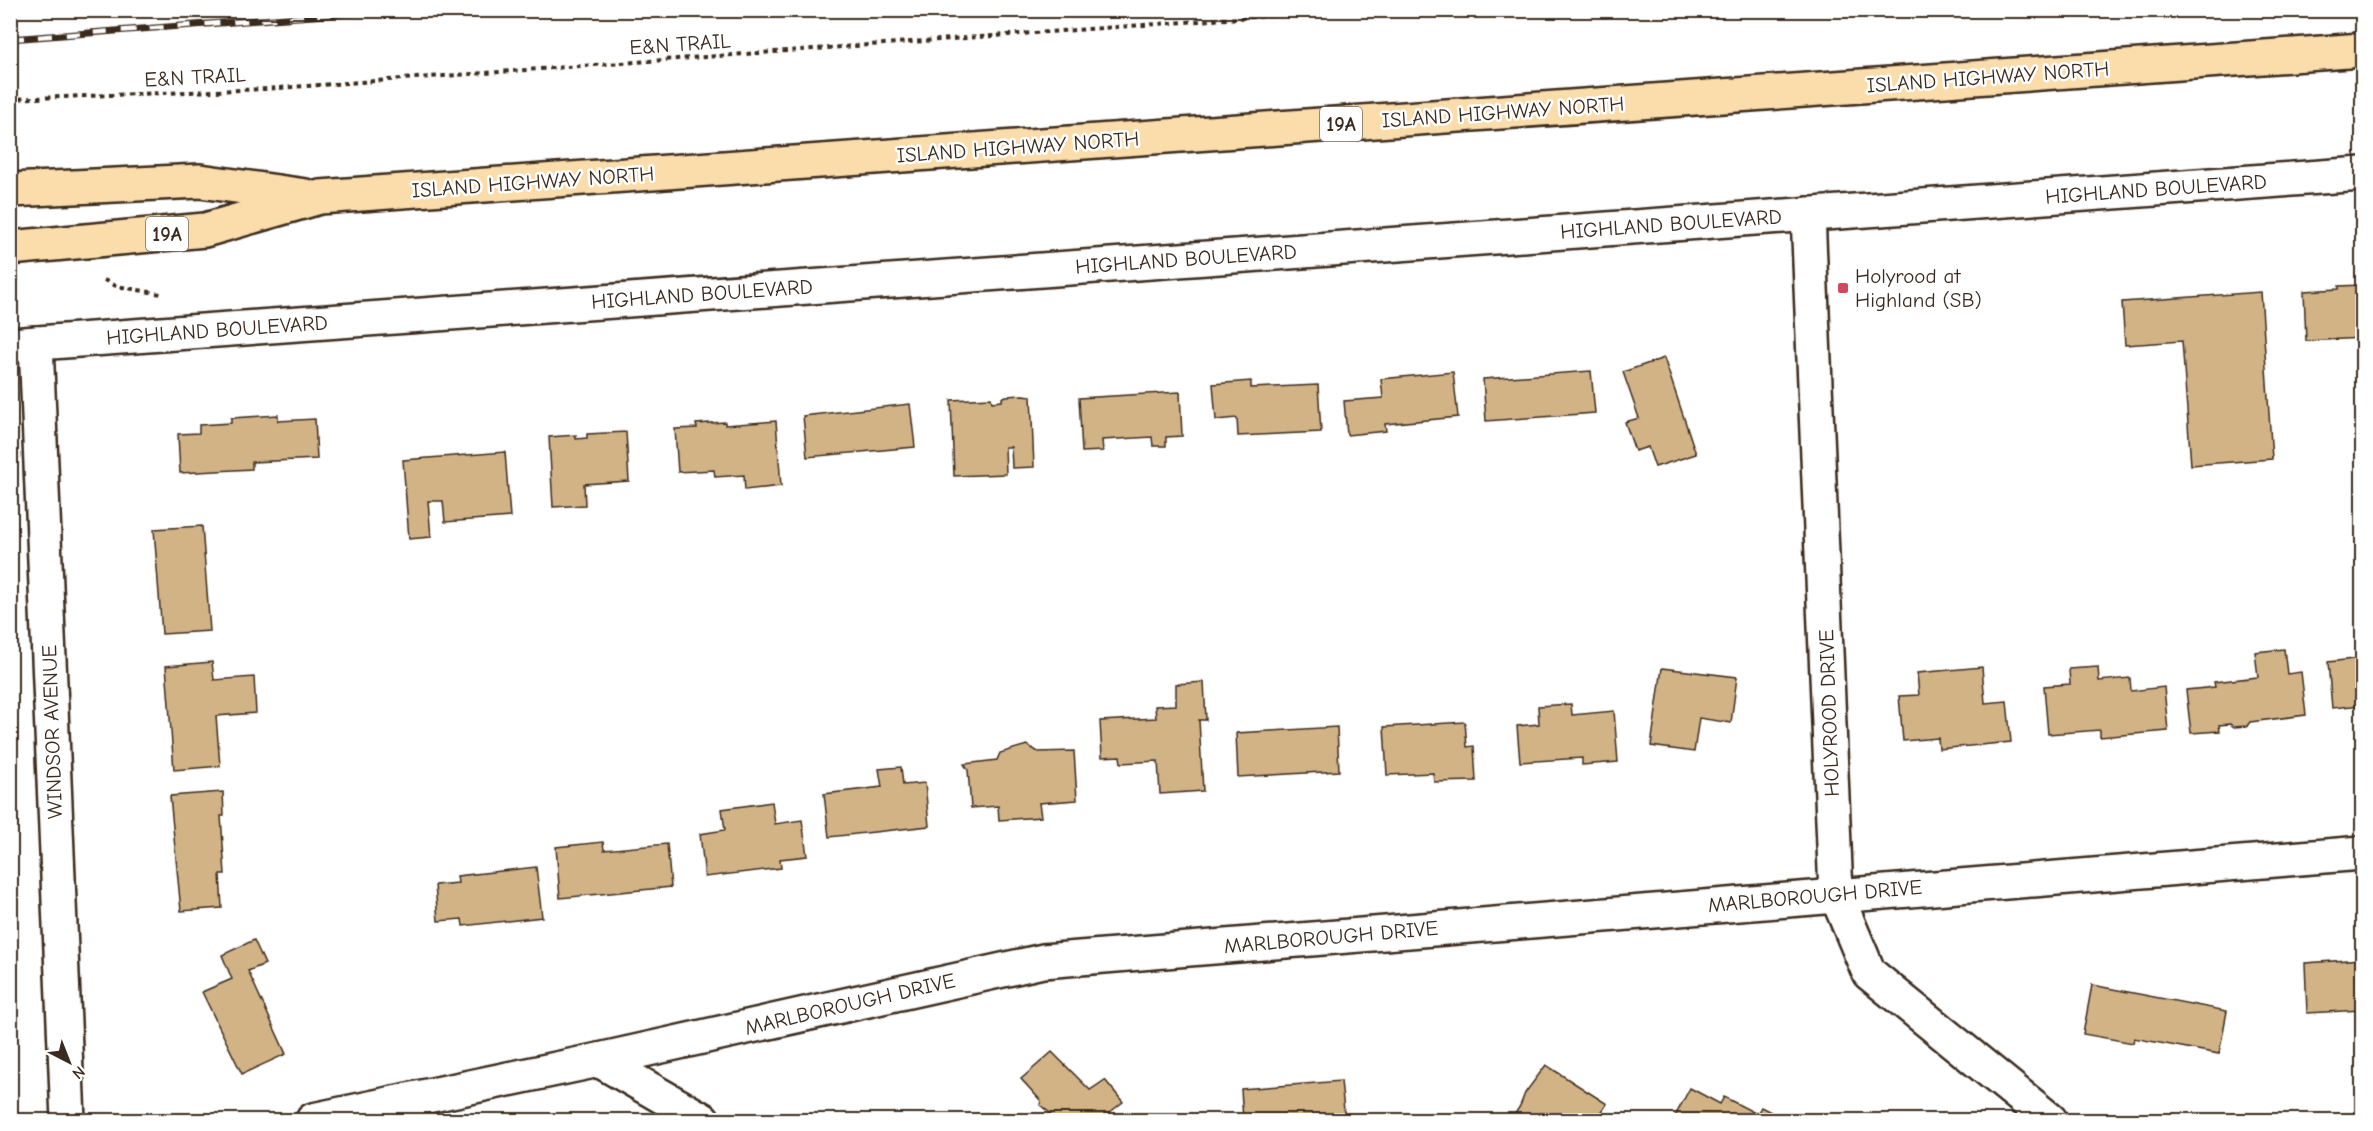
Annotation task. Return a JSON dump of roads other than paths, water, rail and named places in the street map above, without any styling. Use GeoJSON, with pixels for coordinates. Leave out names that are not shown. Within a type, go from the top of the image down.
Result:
{"type":"FeatureCollection","features":[{"type":"Feature","properties":{"kind":"main road","name":"ISLAND HIGHWAY NORTH"},"geometry":{"type":"LineString","coordinates":[[10,190],[200,181],[320,197],[2362,50]]}},
{"type":"Feature","properties":{"kind":"main road","name":"ISLAND HIGHWAY NORTH"},"geometry":{"type":"LineString","coordinates":[[10,248],[205,230],[320,197]]}},
{"type":"Feature","properties":{"kind":"street","name":"HIGHLAND BOULEVARD"},"geometry":{"type":"LineString","coordinates":[[23,344],[2362,174]]}},
{"type":"Feature","properties":{"kind":"street","name":"HOLYROOD DRIVE"},"geometry":{"type":"LineString","coordinates":[[1808,214],[1836,894],[1869,973],[2050,1120]]}},
{"type":"Feature","properties":{"kind":"street","name":"WINDSOR AVENUE"},"geometry":{"type":"LineString","coordinates":[[23,344],[68,1120]]}},
{"type":"Feature","properties":{"kind":"street","name":"MARLBOROUGH DRIVE"},"geometry":{"type":"LineString","coordinates":[[313,1120],[599,1060],[1043,962],[1836,894],[2362,853]]}},
{"type":"Feature","properties":{"kind":"street"},"geometry":{"type":"LineString","coordinates":[[599,1060],[704,1120]]}},
{"type":"Feature","properties":{"kind":"railway"},"geometry":{"type":"LineString","coordinates":[[10,39],[391,10]]}},
{"type":"Feature","properties":{"kind":"place","name":"Holyrood at Highland (SB)"},"geometry":{"type":"Point","coordinates":[1843,288]}}]}
